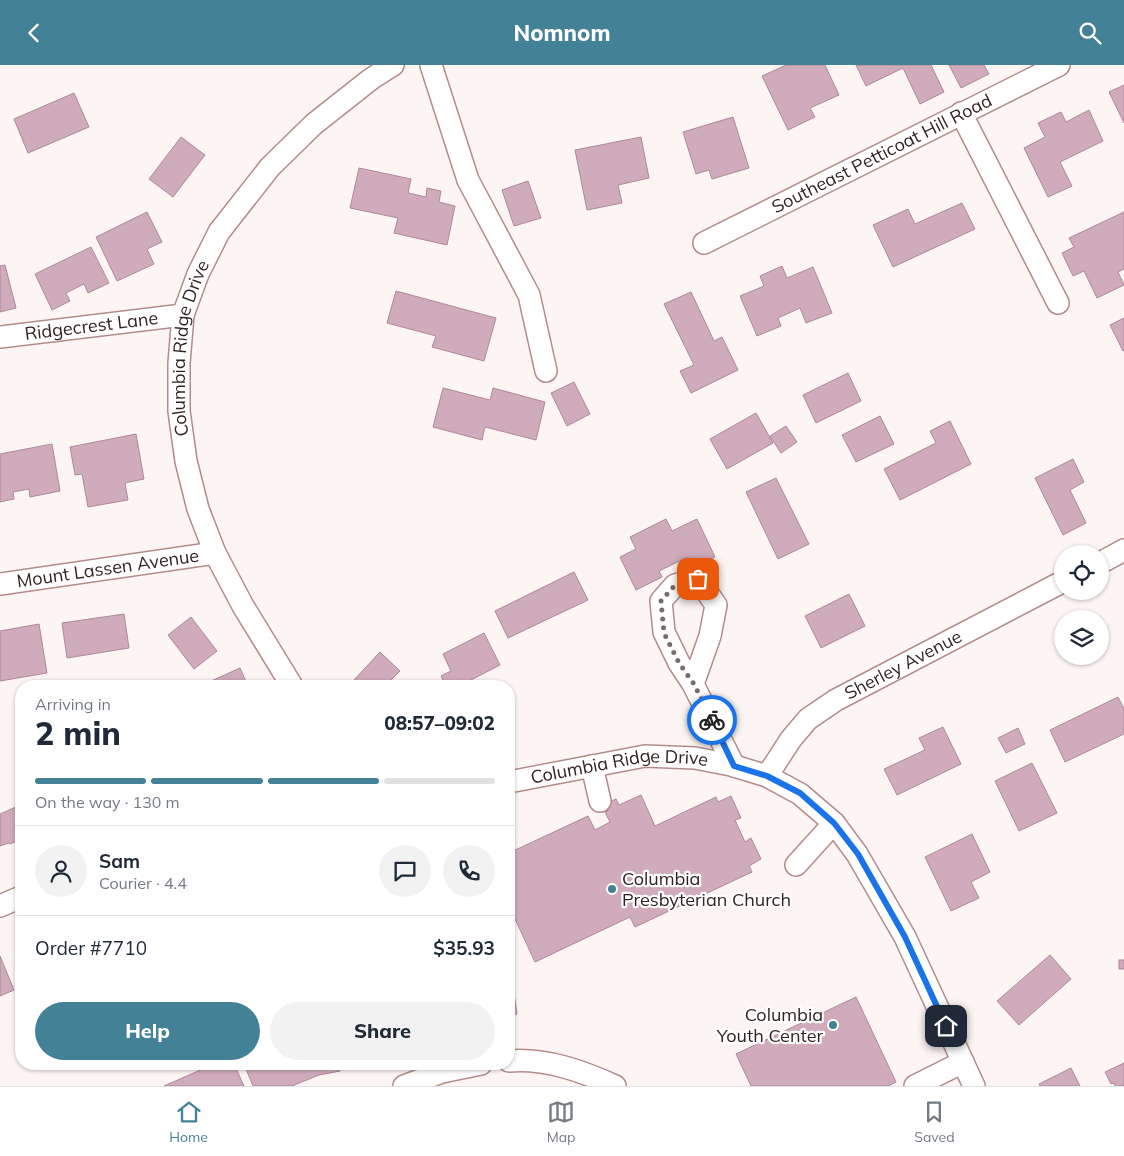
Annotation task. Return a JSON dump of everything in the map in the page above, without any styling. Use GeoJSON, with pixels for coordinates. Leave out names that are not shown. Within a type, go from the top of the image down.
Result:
{"type":"FeatureCollection","features":[{"type":"Feature","properties":{"kind":"street","name":"Columbia Ridge Drive"},"geometry":{"type":"LineString","coordinates":[[288,680],[243,606],[214,553],[198,509],[186,461],[179,411],[183,315],[198,275],[219,232],[270,167],[314,125],[371,79],[393,65]]}},
{"type":"Feature","properties":{"kind":"street"},"geometry":{"type":"LineString","coordinates":[[431,65],[468,179],[529,295],[546,371]]}},
{"type":"Feature","properties":{"kind":"street","name":"Southeast Petticoat Hill Road"},"geometry":{"type":"LineString","coordinates":[[704,243],[1059,65]]}},
{"type":"Feature","properties":{"kind":"street"},"geometry":{"type":"LineString","coordinates":[[961,113],[1058,303]]}},
{"type":"Feature","properties":{"kind":"street","name":"Ridgecrest Lane"},"geometry":{"type":"LineString","coordinates":[[0,337],[183,315]]}},
{"type":"Feature","properties":{"kind":"street"},"geometry":{"type":"LineString","coordinates":[[1109,558],[1124,550]]}},
{"type":"Feature","properties":{"kind":"street","name":"Mount Lassen Avenue"},"geometry":{"type":"LineString","coordinates":[[0,584],[214,553]]}},
{"type":"Feature","properties":{"kind":"street","name":"Sherley Avenue"},"geometry":{"type":"LineString","coordinates":[[767,776],[790,739],[808,719],[836,699],[1054,586]]}},
{"type":"Feature","properties":{"kind":"street"},"geometry":{"type":"LineString","coordinates":[[694,684],[734,766]]}},
{"type":"Feature","properties":{"kind":"street","name":"Columbia Ridge Drive"},"geometry":{"type":"LineString","coordinates":[[515,781],[645,756],[694,757],[767,776],[800,793],[834,823],[858,854],[905,937],[974,1086]]}},
{"type":"Feature","properties":{"kind":"street"},"geometry":{"type":"LineString","coordinates":[[592,766],[600,801]]}},
{"type":"Feature","properties":{"kind":"street"},"geometry":{"type":"LineString","coordinates":[[796,865],[834,823]]}},
{"type":"Feature","properties":{"kind":"street"},"geometry":{"type":"LineString","coordinates":[[0,906],[15,900]]}},
{"type":"Feature","properties":{"kind":"street"},"geometry":{"type":"LineString","coordinates":[[515,1060],[552,1063],[592,1075],[615,1086]]}},
{"type":"Feature","properties":{"kind":"street"},"geometry":{"type":"LineString","coordinates":[[914,1086],[963,1062]]}},
{"type":"Feature","properties":{"kind":"street"},"geometry":{"type":"LineString","coordinates":[[404,1086],[455,1070]]}},
{"type":"Feature","properties":{"kind":"building"},"geometry":{"type":"Polygon","coordinates":[[[786,65],[825,65],[839,95],[810,108],[815,117],[788,130],[762,76],[786,65]]]}},
{"type":"Feature","properties":{"kind":"building"},"geometry":{"type":"Polygon","coordinates":[[[856,65],[931,65],[944,92],[920,104],[903,68],[866,86],[856,65]]]}},
{"type":"Feature","properties":{"kind":"building"},"geometry":{"type":"Polygon","coordinates":[[[949,65],[984,65],[989,74],[961,88],[949,65]]]}},
{"type":"Feature","properties":{"kind":"building"},"geometry":{"type":"Polygon","coordinates":[[[1124,85],[1124,123],[1109,92],[1124,85]]]}},
{"type":"Feature","properties":{"kind":"building"},"geometry":{"type":"Polygon","coordinates":[[[74,93],[89,127],[28,153],[14,119],[74,93]]]}},
{"type":"Feature","properties":{"kind":"building"},"geometry":{"type":"Polygon","coordinates":[[[1089,110],[1103,141],[1060,162],[1072,186],[1048,197],[1024,148],[1045,137],[1038,123],[1061,112],[1066,122],[1089,110]]]}},
{"type":"Feature","properties":{"kind":"building"},"geometry":{"type":"Polygon","coordinates":[[[733,117],[749,168],[712,179],[709,170],[696,174],[683,132],[733,117]]]}},
{"type":"Feature","properties":{"kind":"building"},"geometry":{"type":"Polygon","coordinates":[[[181,137],[205,155],[173,197],[149,179],[181,137]]]}},
{"type":"Feature","properties":{"kind":"building"},"geometry":{"type":"Polygon","coordinates":[[[641,137],[649,178],[618,185],[622,203],[587,210],[575,150],[641,137]]]}},
{"type":"Feature","properties":{"kind":"building"},"geometry":{"type":"Polygon","coordinates":[[[359,168],[411,179],[408,193],[426,197],[427,188],[441,191],[439,202],[455,206],[447,245],[394,233],[398,218],[350,208],[359,168]]]}},
{"type":"Feature","properties":{"kind":"building"},"geometry":{"type":"Polygon","coordinates":[[[528,181],[541,218],[514,226],[502,190],[528,181]]]}},
{"type":"Feature","properties":{"kind":"building"},"geometry":{"type":"Polygon","coordinates":[[[962,203],[975,229],[893,267],[873,225],[908,209],[915,224],[962,203]]]}},
{"type":"Feature","properties":{"kind":"building"},"geometry":{"type":"Polygon","coordinates":[[[147,212],[162,242],[147,249],[154,264],[117,281],[96,237],[147,212]]]}},
{"type":"Feature","properties":{"kind":"building"},"geometry":{"type":"Polygon","coordinates":[[[1124,212],[1124,269],[1118,272],[1124,285],[1097,298],[1084,271],[1073,276],[1062,253],[1074,247],[1069,238],[1124,212]]]}},
{"type":"Feature","properties":{"kind":"building"},"geometry":{"type":"Polygon","coordinates":[[[91,247],[109,283],[88,293],[84,284],[66,293],[70,301],[52,310],[35,274],[91,247]]]}},
{"type":"Feature","properties":{"kind":"building"},"geometry":{"type":"Polygon","coordinates":[[[5,265],[16,308],[0,312],[0,266],[5,265]]]}},
{"type":"Feature","properties":{"kind":"building"},"geometry":{"type":"Polygon","coordinates":[[[782,266],[787,278],[813,267],[832,313],[806,323],[800,308],[778,318],[781,326],[757,336],[740,296],[764,286],[760,276],[782,266]]]}},
{"type":"Feature","properties":{"kind":"building"},"geometry":{"type":"Polygon","coordinates":[[[396,291],[496,318],[484,361],[432,347],[436,336],[387,323],[396,291]]]}},
{"type":"Feature","properties":{"kind":"building"},"geometry":{"type":"Polygon","coordinates":[[[691,292],[714,341],[722,337],[738,370],[691,393],[680,371],[694,365],[664,304],[691,292]]]}},
{"type":"Feature","properties":{"kind":"building"},"geometry":{"type":"Polygon","coordinates":[[[1124,318],[1124,350],[1123,351],[1110,325],[1124,318]]]}},
{"type":"Feature","properties":{"kind":"building"},"geometry":{"type":"Polygon","coordinates":[[[848,373],[861,401],[816,423],[803,395],[848,373]]]}},
{"type":"Feature","properties":{"kind":"building"},"geometry":{"type":"Polygon","coordinates":[[[574,382],[590,414],[567,426],[551,393],[574,382]]]}},
{"type":"Feature","properties":{"kind":"building"},"geometry":{"type":"Polygon","coordinates":[[[443,388],[490,400],[493,388],[545,402],[536,440],[485,427],[482,440],[433,427],[443,388]]]}},
{"type":"Feature","properties":{"kind":"building"},"geometry":{"type":"Polygon","coordinates":[[[756,413],[773,443],[727,469],[710,439],[756,413]]]}},
{"type":"Feature","properties":{"kind":"building"},"geometry":{"type":"Polygon","coordinates":[[[880,416],[894,444],[856,462],[842,435],[880,416]]]}},
{"type":"Feature","properties":{"kind":"building"},"geometry":{"type":"Polygon","coordinates":[[[950,421],[971,464],[900,500],[884,469],[936,443],[930,431],[950,421]]]}},
{"type":"Feature","properties":{"kind":"building"},"geometry":{"type":"Polygon","coordinates":[[[786,426],[797,442],[781,453],[770,436],[786,426]]]}},
{"type":"Feature","properties":{"kind":"building"},"geometry":{"type":"Polygon","coordinates":[[[136,434],[144,479],[125,483],[128,500],[88,507],[82,474],[75,475],[70,447],[136,434]]]}},
{"type":"Feature","properties":{"kind":"building"},"geometry":{"type":"Polygon","coordinates":[[[52,444],[60,491],[30,497],[29,489],[13,492],[14,499],[0,502],[0,454],[52,444]]]}},
{"type":"Feature","properties":{"kind":"building"},"geometry":{"type":"Polygon","coordinates":[[[1073,459],[1084,482],[1070,490],[1086,523],[1063,535],[1035,478],[1073,459]]]}},
{"type":"Feature","properties":{"kind":"building"},"geometry":{"type":"Polygon","coordinates":[[[776,478],[809,544],[778,559],[746,492],[776,478]]]}},
{"type":"Feature","properties":{"kind":"building"},"geometry":{"type":"Polygon","coordinates":[[[666,519],[672,531],[697,519],[715,557],[693,568],[688,557],[659,571],[662,577],[636,590],[620,557],[636,549],[630,537],[666,519]]]}},
{"type":"Feature","properties":{"kind":"building"},"geometry":{"type":"Polygon","coordinates":[[[574,572],[588,600],[508,638],[495,611],[574,572]]]}},
{"type":"Feature","properties":{"kind":"building"},"geometry":{"type":"Polygon","coordinates":[[[849,594],[865,626],[821,648],[805,616],[849,594]]]}},
{"type":"Feature","properties":{"kind":"building"},"geometry":{"type":"Polygon","coordinates":[[[124,614],[129,648],[67,658],[62,623],[124,614]]]}},
{"type":"Feature","properties":{"kind":"building"},"geometry":{"type":"Polygon","coordinates":[[[191,617],[217,651],[194,669],[168,635],[191,617]]]}},
{"type":"Feature","properties":{"kind":"building"},"geometry":{"type":"Polygon","coordinates":[[[39,624],[47,673],[0,681],[0,631],[39,624]]]}},
{"type":"Feature","properties":{"kind":"building"},"geometry":{"type":"Polygon","coordinates":[[[484,633],[500,665],[471,680],[443,680],[441,676],[451,671],[443,654],[484,633]]]}},
{"type":"Feature","properties":{"kind":"building"},"geometry":{"type":"Polygon","coordinates":[[[380,652],[400,671],[391,680],[354,680],[380,652]]]}},
{"type":"Feature","properties":{"kind":"building"},"geometry":{"type":"Polygon","coordinates":[[[240,668],[245,680],[213,680],[240,668]]]}},
{"type":"Feature","properties":{"kind":"building"},"geometry":{"type":"Polygon","coordinates":[[[1118,697],[1124,709],[1124,734],[1065,762],[1050,730],[1118,697]]]}},
{"type":"Feature","properties":{"kind":"building"},"geometry":{"type":"Polygon","coordinates":[[[943,727],[961,764],[897,795],[884,769],[925,750],[919,738],[943,727]]]}},
{"type":"Feature","properties":{"kind":"building"},"geometry":{"type":"Polygon","coordinates":[[[1018,728],[1025,744],[1006,753],[998,738],[1018,728]]]}},
{"type":"Feature","properties":{"kind":"building"},"geometry":{"type":"Polygon","coordinates":[[[1032,763],[1057,813],[1019,831],[995,781],[1032,763]]]}},
{"type":"Feature","properties":{"kind":"building","name":"Columbia Presbyterian Church"},"geometry":{"type":"Polygon","coordinates":[[[641,795],[655,826],[716,797],[718,802],[731,796],[741,818],[735,820],[745,842],[751,838],[761,859],[749,866],[752,872],[635,927],[630,917],[535,962],[515,919],[515,850],[588,816],[595,830],[610,822],[605,812],[608,811],[605,804],[616,799],[619,805],[641,795]]]}},
{"type":"Feature","properties":{"kind":"building"},"geometry":{"type":"Polygon","coordinates":[[[15,807],[15,842],[0,846],[0,814],[15,807]]]}},
{"type":"Feature","properties":{"kind":"building"},"geometry":{"type":"Polygon","coordinates":[[[972,834],[990,872],[971,882],[979,898],[951,911],[925,857],[972,834]]]}},
{"type":"Feature","properties":{"kind":"building"},"geometry":{"type":"Polygon","coordinates":[[[1050,955],[1071,979],[1019,1025],[997,1001],[1050,955]]]}},
{"type":"Feature","properties":{"kind":"building"},"geometry":{"type":"Polygon","coordinates":[[[0,956],[14,990],[0,996],[0,956]]]}},
{"type":"Feature","properties":{"kind":"building"},"geometry":{"type":"Polygon","coordinates":[[[1119,960],[1124,960],[1124,969],[1119,969],[1119,960]]]}},
{"type":"Feature","properties":{"kind":"building","name":"Columbia Youth Center"},"geometry":{"type":"Polygon","coordinates":[[[856,997],[896,1082],[888,1086],[751,1086],[736,1054],[856,997]]]}},
{"type":"Feature","properties":{"kind":"building"},"geometry":{"type":"Polygon","coordinates":[[[1124,1063],[1124,1086],[1111,1084],[1105,1072],[1124,1063]]]}},
{"type":"Feature","properties":{"kind":"building"},"geometry":{"type":"Polygon","coordinates":[[[1071,1068],[1080,1086],[1040,1086],[1039,1084],[1071,1068]]]}},
{"type":"Feature","properties":{"kind":"building"},"geometry":{"type":"Polygon","coordinates":[[[200,1070],[237,1070],[244,1086],[164,1086],[200,1070]]]}},
{"type":"Feature","properties":{"kind":"building"},"geometry":{"type":"Polygon","coordinates":[[[246,1070],[340,1071],[319,1075],[292,1086],[253,1086],[246,1070]]]}},
{"type":"Feature","properties":{"kind":"way so far"},"geometry":{"type":"LineString","coordinates":[[698,579],[675,585],[661,601],[664,633],[679,663],[694,684],[712,720]]}},
{"type":"Feature","properties":{"kind":"place","name":"Columbia Presbyterian Church"},"geometry":{"type":"Point","coordinates":[612,889]}},
{"type":"Feature","properties":{"kind":"place","name":"Columbia Youth Center"},"geometry":{"type":"Point","coordinates":[833,1025]}},
{"type":"Feature","properties":{"kind":"route"},"geometry":{"type":"LineString","coordinates":[[712,720],[734,766],[767,776],[800,793],[834,823],[858,854],[905,937],[946,1026]]}}]}
